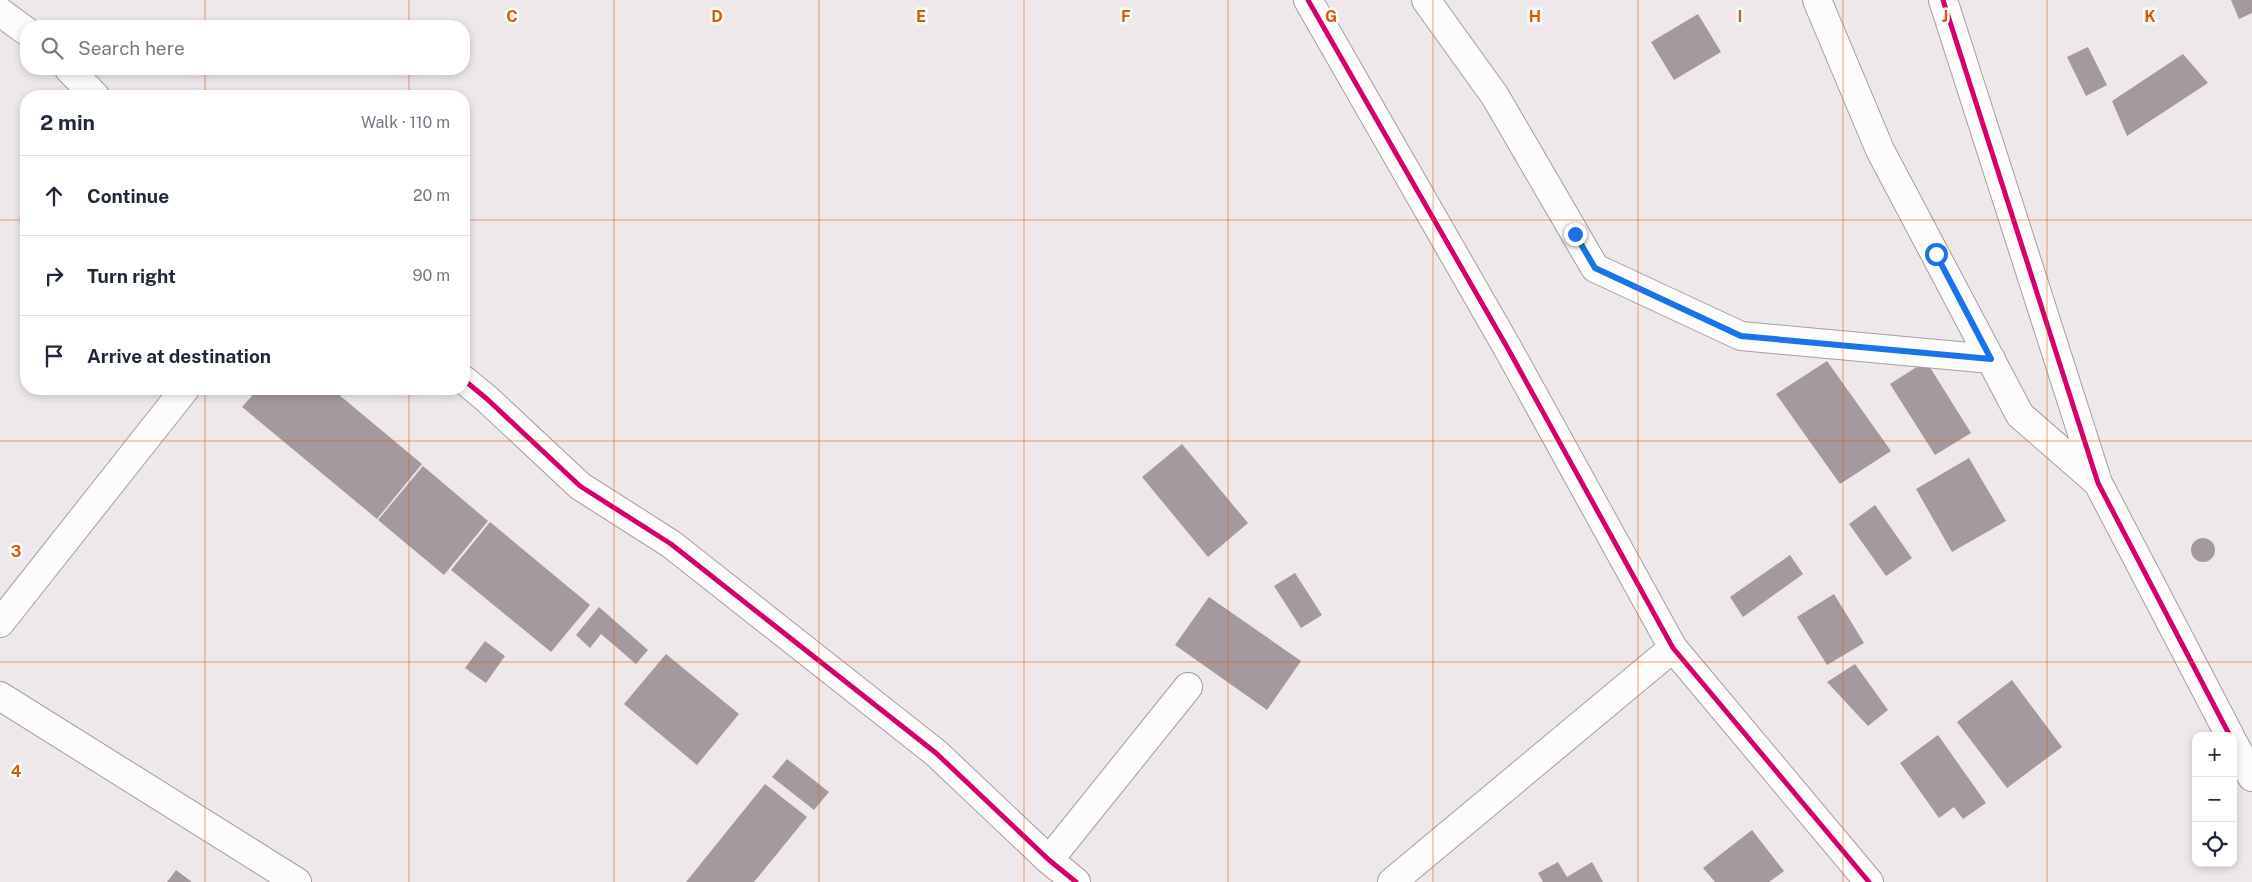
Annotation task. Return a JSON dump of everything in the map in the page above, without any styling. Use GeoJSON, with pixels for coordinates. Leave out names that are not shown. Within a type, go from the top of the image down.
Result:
{"type":"FeatureCollection","features":[{"type":"Feature","properties":{"kind":"street"},"geometry":{"type":"LineString","coordinates":[[1308,0],[1507,347],[1674,648],[1869,882]]}},
{"type":"Feature","properties":{"kind":"street"},"geometry":{"type":"LineString","coordinates":[[1426,0],[1495,96],[1595,268],[1741,336],[1991,359]]}},
{"type":"Feature","properties":{"kind":"street"},"geometry":{"type":"LineString","coordinates":[[1817,0],[1880,150],[2020,415],[2098,483]]}},
{"type":"Feature","properties":{"kind":"street"},"geometry":{"type":"LineString","coordinates":[[1943,0],[2098,483],[2228,732]]}},
{"type":"Feature","properties":{"kind":"street"},"geometry":{"type":"LineString","coordinates":[[0,12],[20,27]]}},
{"type":"Feature","properties":{"kind":"street"},"geometry":{"type":"LineString","coordinates":[[75,75],[89,90]]}},
{"type":"Feature","properties":{"kind":"street"},"geometry":{"type":"LineString","coordinates":[[470,385],[580,486],[671,544],[936,753],[1076,882]]}},
{"type":"Feature","properties":{"kind":"street"},"geometry":{"type":"LineString","coordinates":[[0,623],[180,395]]}},
{"type":"Feature","properties":{"kind":"street"},"geometry":{"type":"LineString","coordinates":[[1392,882],[1674,648]]}},
{"type":"Feature","properties":{"kind":"street"},"geometry":{"type":"LineString","coordinates":[[1050,860],[1188,687]]}},
{"type":"Feature","properties":{"kind":"street"},"geometry":{"type":"LineString","coordinates":[[0,696],[297,882]]}},
{"type":"Feature","properties":{"kind":"street"},"geometry":{"type":"LineString","coordinates":[[2237,749],[2252,777]]}},
{"type":"Feature","properties":{"kind":"building"},"geometry":{"type":"Polygon","coordinates":[[[2231,0],[2252,0],[2252,13],[2239,19],[2231,0]]]}},
{"type":"Feature","properties":{"kind":"building"},"geometry":{"type":"Polygon","coordinates":[[[1698,14],[1721,52],[1674,80],[1651,42],[1698,14]]]}},
{"type":"Feature","properties":{"kind":"building"},"geometry":{"type":"Polygon","coordinates":[[[2088,47],[2107,85],[2086,96],[2067,57],[2088,47]]]}},
{"type":"Feature","properties":{"kind":"building"},"geometry":{"type":"Polygon","coordinates":[[[2183,54],[2208,83],[2127,136],[2112,101],[2183,54]]]}},
{"type":"Feature","properties":{"kind":"building"},"geometry":{"type":"Polygon","coordinates":[[[1827,361],[1891,451],[1840,484],[1776,394],[1827,361]]]}},
{"type":"Feature","properties":{"kind":"building"},"geometry":{"type":"Polygon","coordinates":[[[1926,361],[1971,433],[1935,455],[1890,384],[1926,361]]]}},
{"type":"Feature","properties":{"kind":"building"},"geometry":{"type":"Polygon","coordinates":[[[253,395],[339,395],[422,464],[377,519],[242,407],[253,395]]]}},
{"type":"Feature","properties":{"kind":"building"},"geometry":{"type":"Polygon","coordinates":[[[1182,444],[1248,523],[1208,557],[1142,477],[1182,444]]]}},
{"type":"Feature","properties":{"kind":"building"},"geometry":{"type":"Polygon","coordinates":[[[1969,458],[2006,521],[1952,552],[1916,489],[1969,458]]]}},
{"type":"Feature","properties":{"kind":"building"},"geometry":{"type":"Polygon","coordinates":[[[423,466],[488,521],[444,575],[378,520],[423,466]]]}},
{"type":"Feature","properties":{"kind":"building"},"geometry":{"type":"Polygon","coordinates":[[[1875,505],[1912,558],[1886,576],[1849,524],[1875,505]]]}},
{"type":"Feature","properties":{"kind":"building"},"geometry":{"type":"Polygon","coordinates":[[[490,522],[590,605],[551,652],[451,570],[490,522]]]}},
{"type":"Feature","properties":{"kind":"building"},"geometry":{"type":"Polygon","coordinates":[[[2203,538],[2212,541],[2215,550],[2212,559],[2203,562],[2194,559],[2191,550],[2194,541],[2203,538]]]}},
{"type":"Feature","properties":{"kind":"building"},"geometry":{"type":"Polygon","coordinates":[[[1790,555],[1803,574],[1743,617],[1730,597],[1790,555]]]}},
{"type":"Feature","properties":{"kind":"building"},"geometry":{"type":"Polygon","coordinates":[[[1295,573],[1322,615],[1301,628],[1274,586],[1295,573]]]}},
{"type":"Feature","properties":{"kind":"building"},"geometry":{"type":"Polygon","coordinates":[[[1834,594],[1864,643],[1827,665],[1797,617],[1834,594]]]}},
{"type":"Feature","properties":{"kind":"building"},"geometry":{"type":"Polygon","coordinates":[[[1209,597],[1301,661],[1267,710],[1175,645],[1209,597]]]}},
{"type":"Feature","properties":{"kind":"building"},"geometry":{"type":"Polygon","coordinates":[[[599,607],[648,650],[636,664],[601,634],[590,648],[576,635],[599,607]]]}},
{"type":"Feature","properties":{"kind":"building"},"geometry":{"type":"Polygon","coordinates":[[[485,641],[505,656],[486,683],[465,668],[485,641]]]}},
{"type":"Feature","properties":{"kind":"building"},"geometry":{"type":"Polygon","coordinates":[[[666,654],[739,714],[697,765],[624,704],[666,654]]]}},
{"type":"Feature","properties":{"kind":"building"},"geometry":{"type":"Polygon","coordinates":[[[1855,664],[1888,710],[1868,726],[1827,682],[1855,664]]]}},
{"type":"Feature","properties":{"kind":"building"},"geometry":{"type":"Polygon","coordinates":[[[2012,680],[2062,747],[2007,788],[1957,722],[2012,680]]]}},
{"type":"Feature","properties":{"kind":"building"},"geometry":{"type":"Polygon","coordinates":[[[1938,735],[1986,803],[1963,819],[1954,807],[1939,818],[1900,763],[1938,735]]]}},
{"type":"Feature","properties":{"kind":"building"},"geometry":{"type":"Polygon","coordinates":[[[787,759],[829,792],[814,810],[772,777],[787,759]]]}},
{"type":"Feature","properties":{"kind":"building"},"geometry":{"type":"Polygon","coordinates":[[[765,784],[807,817],[754,882],[686,882],[765,784]]]}},
{"type":"Feature","properties":{"kind":"building"},"geometry":{"type":"Polygon","coordinates":[[[1752,830],[1784,871],[1769,882],[1715,882],[1703,868],[1752,830]]]}},
{"type":"Feature","properties":{"kind":"building"},"geometry":{"type":"Polygon","coordinates":[[[1558,862],[1567,877],[1592,862],[1603,882],[1543,882],[1538,873],[1558,862]]]}},
{"type":"Feature","properties":{"kind":"building"},"geometry":{"type":"Polygon","coordinates":[[[176,870],[192,882],[167,882],[176,870]]]}},
{"type":"Feature","properties":{"kind":"cycle path"},"geometry":{"type":"LineString","coordinates":[[1308,0],[1507,347],[1673,648],[1869,882]]}},
{"type":"Feature","properties":{"kind":"cycle path"},"geometry":{"type":"LineString","coordinates":[[1943,0],[2098,483],[2228,732]]}},
{"type":"Feature","properties":{"kind":"cycle path"},"geometry":{"type":"LineString","coordinates":[[470,385],[580,486],[671,544],[936,753],[1049,860],[1076,882]]}},
{"type":"Feature","properties":{"kind":"route"},"geometry":{"type":"LineString","coordinates":[[1575,234],[1595,268],[1741,336],[1991,359],[1936,254]]}}]}
